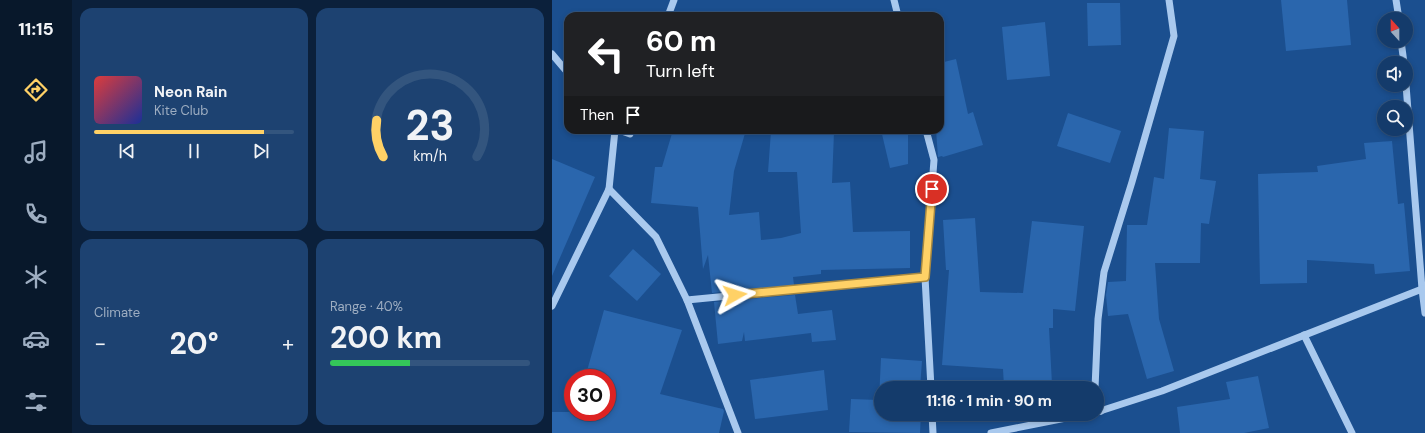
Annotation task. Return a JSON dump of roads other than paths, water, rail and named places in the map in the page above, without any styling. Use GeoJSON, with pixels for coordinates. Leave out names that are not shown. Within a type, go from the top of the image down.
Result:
{"type":"FeatureCollection","features":[{"type":"Feature","properties":{"kind":"street"},"geometry":{"type":"LineString","coordinates":[[670,12],[674,0]]}},
{"type":"Feature","properties":{"kind":"street"},"geometry":{"type":"LineString","coordinates":[[894,0],[897,12]]}},
{"type":"Feature","properties":{"kind":"street"},"geometry":{"type":"LineString","coordinates":[[1095,381],[1098,319],[1104,272],[1132,182],[1174,36],[1169,0]]}},
{"type":"Feature","properties":{"kind":"street"},"geometry":{"type":"LineString","coordinates":[[1396,0],[1398,12]]}},
{"type":"Feature","properties":{"kind":"street"},"geometry":{"type":"LineString","coordinates":[[552,54],[564,68]]}},
{"type":"Feature","properties":{"kind":"street"},"geometry":{"type":"LineString","coordinates":[[1407,92],[1425,313]]}},
{"type":"Feature","properties":{"kind":"street"},"geometry":{"type":"LineString","coordinates":[[552,306],[609,189],[615,134]]}},
{"type":"Feature","properties":{"kind":"street"},"geometry":{"type":"LineString","coordinates":[[927,134],[934,160],[925,277],[930,381]]}},
{"type":"Feature","properties":{"kind":"street"},"geometry":{"type":"LineString","coordinates":[[609,189],[656,237],[687,300],[738,433]]}},
{"type":"Feature","properties":{"kind":"street"},"geometry":{"type":"LineString","coordinates":[[687,300],[925,277]]}},
{"type":"Feature","properties":{"kind":"street"},"geometry":{"type":"LineString","coordinates":[[1104,410],[1162,391],[1422,289]]}},
{"type":"Feature","properties":{"kind":"street"},"geometry":{"type":"LineString","coordinates":[[1304,335],[1352,433]]}},
{"type":"Feature","properties":{"kind":"street"},"geometry":{"type":"LineString","coordinates":[[932,421],[933,433]]}},
{"type":"Feature","properties":{"kind":"street"},"geometry":{"type":"LineString","coordinates":[[991,433],[1051,421]]}}]}
